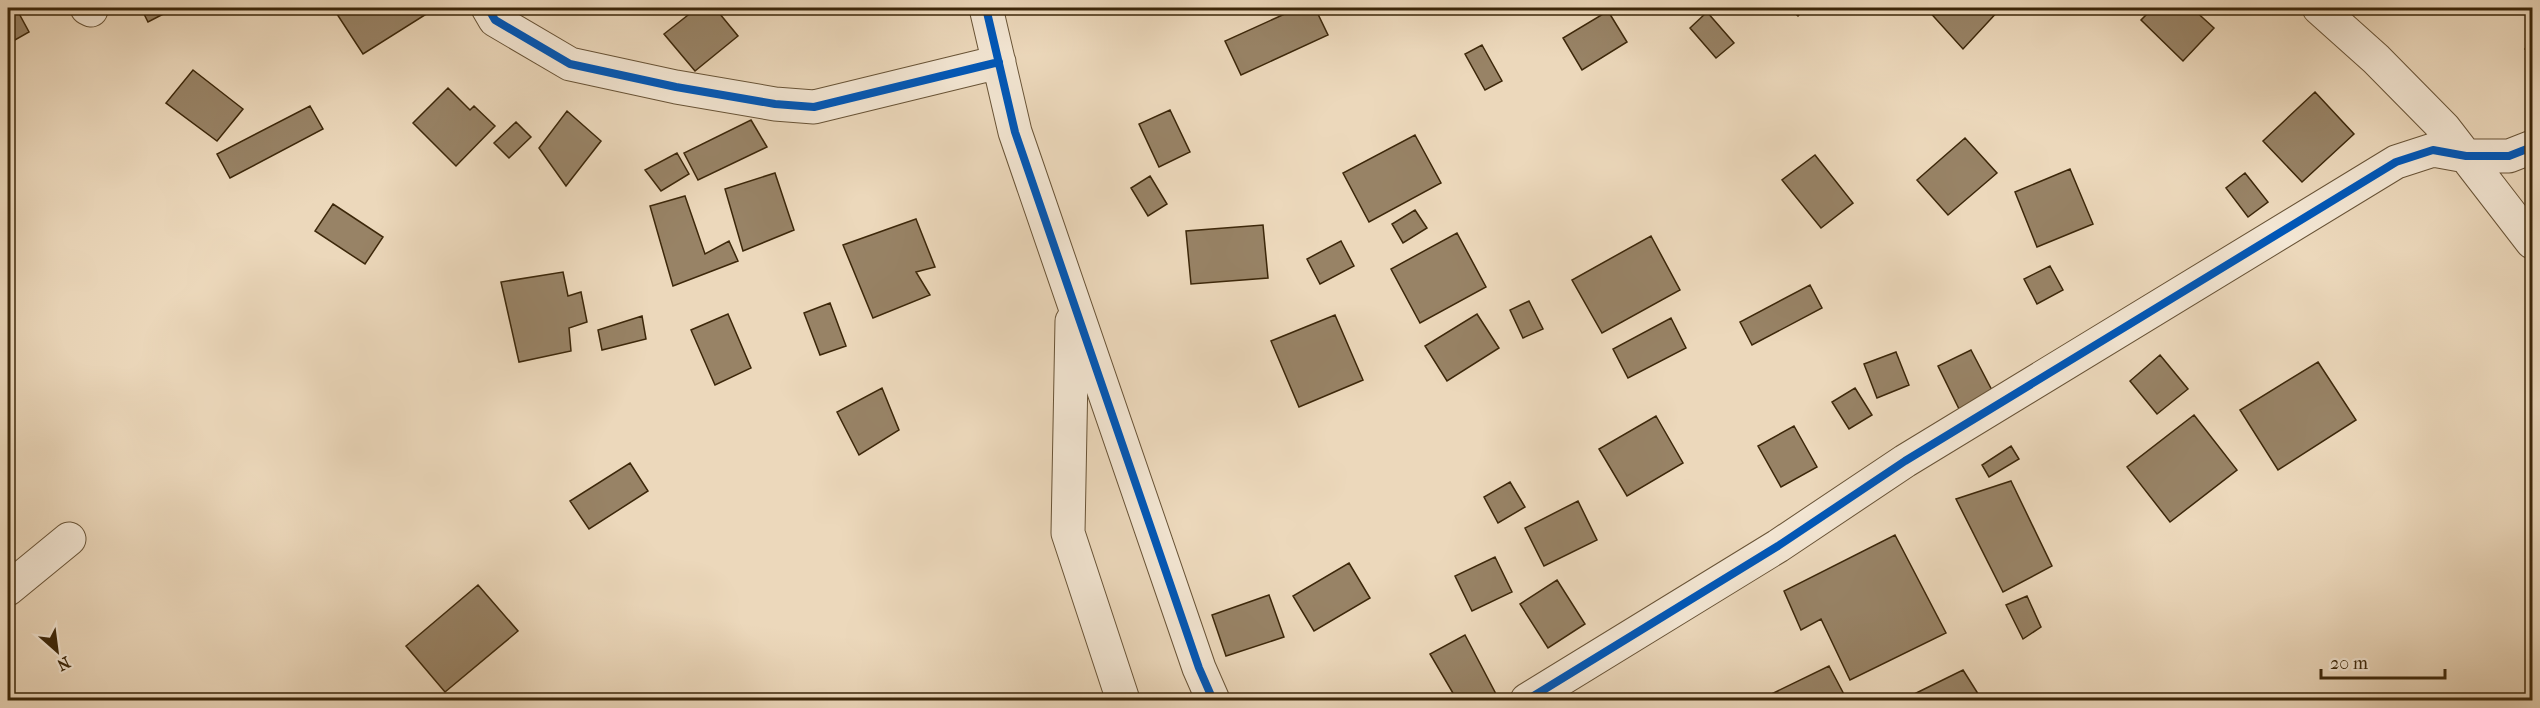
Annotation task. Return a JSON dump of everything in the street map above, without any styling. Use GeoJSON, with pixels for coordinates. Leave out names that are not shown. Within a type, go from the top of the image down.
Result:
{"type":"FeatureCollection","features":[{"type":"Feature","properties":{"kind":"street"},"geometry":{"type":"LineString","coordinates":[[488,8],[495,21],[570,63],[676,87],[775,104],[813,107],[999,62]]}},
{"type":"Feature","properties":{"kind":"street"},"geometry":{"type":"LineString","coordinates":[[986,8],[1015,132],[1073,294],[1199,668],[1213,700]]}},
{"type":"Feature","properties":{"kind":"street"},"geometry":{"type":"LineString","coordinates":[[2319,8],[2376,59],[2444,128],[2532,242]]}},
{"type":"Feature","properties":{"kind":"street"},"geometry":{"type":"LineString","coordinates":[[1527,700],[1778,546],[1905,461],[2396,162],[2433,150],[2466,156],[2509,156],[2532,147]]}},
{"type":"Feature","properties":{"kind":"street"},"geometry":{"type":"LineString","coordinates":[[1073,294],[1068,533],[1123,700]]}},
{"type":"Feature","properties":{"kind":"street"},"geometry":{"type":"LineString","coordinates":[[8,589],[69,539]]}},
{"type":"Feature","properties":{"kind":"building"},"geometry":{"type":"Polygon","coordinates":[[[8,8],[16,8],[29,32],[8,44],[8,8]]]}},
{"type":"Feature","properties":{"kind":"building"},"geometry":{"type":"Polygon","coordinates":[[[141,8],[175,8],[148,22],[141,8]]]}},
{"type":"Feature","properties":{"kind":"building"},"geometry":{"type":"Polygon","coordinates":[[[333,8],[436,8],[363,54],[333,8]]]}},
{"type":"Feature","properties":{"kind":"building"},"geometry":{"type":"Polygon","coordinates":[[[697,8],[715,8],[738,36],[695,71],[664,34],[697,8]]]}},
{"type":"Feature","properties":{"kind":"building"},"geometry":{"type":"Polygon","coordinates":[[[1298,8],[1315,8],[1328,35],[1241,75],[1225,41],[1298,8]]]}},
{"type":"Feature","properties":{"kind":"building"},"geometry":{"type":"Polygon","coordinates":[[[1789,8],[1805,8],[1798,16],[1789,8]]]}},
{"type":"Feature","properties":{"kind":"building"},"geometry":{"type":"Polygon","coordinates":[[[1926,8],[2001,8],[1963,49],[1926,8]]]}},
{"type":"Feature","properties":{"kind":"building"},"geometry":{"type":"Polygon","coordinates":[[[2153,8],[2192,8],[2214,28],[2183,61],[2141,20],[2153,8]]]}},
{"type":"Feature","properties":{"kind":"building"},"geometry":{"type":"Polygon","coordinates":[[[1608,11],[1627,42],[1582,70],[1563,38],[1608,11]]]}},
{"type":"Feature","properties":{"kind":"building"},"geometry":{"type":"Polygon","coordinates":[[[1707,12],[1734,43],[1716,58],[1690,28],[1707,12]]]}},
{"type":"Feature","properties":{"kind":"building"},"geometry":{"type":"Polygon","coordinates":[[[2532,37],[2532,54],[2525,49],[2532,37]]]}},
{"type":"Feature","properties":{"kind":"building"},"geometry":{"type":"Polygon","coordinates":[[[1482,45],[1502,81],[1485,90],[1465,54],[1482,45]]]}},
{"type":"Feature","properties":{"kind":"building"},"geometry":{"type":"Polygon","coordinates":[[[193,70],[243,109],[217,141],[166,103],[193,70]]]}},
{"type":"Feature","properties":{"kind":"building"},"geometry":{"type":"Polygon","coordinates":[[[448,88],[470,110],[474,106],[495,126],[456,166],[413,123],[448,88]]]}},
{"type":"Feature","properties":{"kind":"building"},"geometry":{"type":"Polygon","coordinates":[[[2315,92],[2354,134],[2302,182],[2263,141],[2315,92]]]}},
{"type":"Feature","properties":{"kind":"building"},"geometry":{"type":"Polygon","coordinates":[[[310,106],[323,129],[230,178],[217,154],[310,106]]]}},
{"type":"Feature","properties":{"kind":"building"},"geometry":{"type":"Polygon","coordinates":[[[1170,110],[1190,152],[1159,167],[1139,124],[1170,110]]]}},
{"type":"Feature","properties":{"kind":"building"},"geometry":{"type":"Polygon","coordinates":[[[567,111],[601,141],[566,186],[539,148],[567,111]]]}},
{"type":"Feature","properties":{"kind":"building"},"geometry":{"type":"Polygon","coordinates":[[[751,120],[767,147],[698,180],[684,153],[751,120]]]}},
{"type":"Feature","properties":{"kind":"building"},"geometry":{"type":"Polygon","coordinates":[[[516,122],[531,137],[509,158],[494,143],[516,122]]]}},
{"type":"Feature","properties":{"kind":"building"},"geometry":{"type":"Polygon","coordinates":[[[1415,135],[1441,183],[1369,222],[1343,173],[1415,135]]]}},
{"type":"Feature","properties":{"kind":"building"},"geometry":{"type":"Polygon","coordinates":[[[1965,138],[1997,173],[1948,215],[1917,180],[1965,138]]]}},
{"type":"Feature","properties":{"kind":"building"},"geometry":{"type":"Polygon","coordinates":[[[677,153],[689,174],[661,191],[645,170],[677,153]]]}},
{"type":"Feature","properties":{"kind":"building"},"geometry":{"type":"Polygon","coordinates":[[[1815,155],[1853,203],[1821,228],[1782,180],[1815,155]]]}},
{"type":"Feature","properties":{"kind":"building"},"geometry":{"type":"Polygon","coordinates":[[[2070,169],[2093,224],[2037,247],[2015,192],[2070,169]]]}},
{"type":"Feature","properties":{"kind":"building"},"geometry":{"type":"Polygon","coordinates":[[[775,173],[794,230],[743,251],[725,189],[775,173]]]}},
{"type":"Feature","properties":{"kind":"building"},"geometry":{"type":"Polygon","coordinates":[[[2245,173],[2268,202],[2248,217],[2226,188],[2245,173]]]}},
{"type":"Feature","properties":{"kind":"building"},"geometry":{"type":"Polygon","coordinates":[[[1150,176],[1167,204],[1148,216],[1131,188],[1150,176]]]}},
{"type":"Feature","properties":{"kind":"building"},"geometry":{"type":"Polygon","coordinates":[[[685,196],[705,254],[729,241],[738,261],[673,286],[650,206],[685,196]]]}},
{"type":"Feature","properties":{"kind":"building"},"geometry":{"type":"Polygon","coordinates":[[[333,204],[383,237],[365,264],[315,231],[333,204]]]}},
{"type":"Feature","properties":{"kind":"building"},"geometry":{"type":"Polygon","coordinates":[[[1415,210],[1427,228],[1403,243],[1392,224],[1415,210]]]}},
{"type":"Feature","properties":{"kind":"building"},"geometry":{"type":"Polygon","coordinates":[[[916,219],[935,267],[916,272],[930,295],[873,318],[843,245],[916,219]]]}},
{"type":"Feature","properties":{"kind":"building"},"geometry":{"type":"Polygon","coordinates":[[[1263,225],[1268,278],[1191,284],[1186,231],[1263,225]]]}},
{"type":"Feature","properties":{"kind":"building"},"geometry":{"type":"Polygon","coordinates":[[[1457,233],[1486,287],[1420,323],[1391,269],[1457,233]]]}},
{"type":"Feature","properties":{"kind":"building"},"geometry":{"type":"Polygon","coordinates":[[[1651,236],[1680,290],[1602,333],[1572,280],[1651,236]]]}},
{"type":"Feature","properties":{"kind":"building"},"geometry":{"type":"Polygon","coordinates":[[[1341,241],[1354,266],[1320,284],[1307,259],[1341,241]]]}},
{"type":"Feature","properties":{"kind":"building"},"geometry":{"type":"Polygon","coordinates":[[[2050,266],[2063,290],[2037,304],[2024,279],[2050,266]]]}},
{"type":"Feature","properties":{"kind":"building"},"geometry":{"type":"Polygon","coordinates":[[[563,272],[568,296],[581,292],[587,322],[569,328],[571,351],[519,362],[501,282],[563,272]]]}},
{"type":"Feature","properties":{"kind":"building"},"geometry":{"type":"Polygon","coordinates":[[[1810,285],[1822,308],[1752,345],[1740,322],[1810,285]]]}},
{"type":"Feature","properties":{"kind":"building"},"geometry":{"type":"Polygon","coordinates":[[[1529,301],[1543,329],[1523,338],[1510,310],[1529,301]]]}},
{"type":"Feature","properties":{"kind":"building"},"geometry":{"type":"Polygon","coordinates":[[[830,303],[846,346],[820,355],[804,313],[830,303]]]}},
{"type":"Feature","properties":{"kind":"building"},"geometry":{"type":"Polygon","coordinates":[[[728,314],[751,368],[715,385],[691,330],[728,314]]]}},
{"type":"Feature","properties":{"kind":"building"},"geometry":{"type":"Polygon","coordinates":[[[1477,314],[1499,348],[1447,381],[1425,346],[1477,314]]]}},
{"type":"Feature","properties":{"kind":"building"},"geometry":{"type":"Polygon","coordinates":[[[1335,315],[1363,380],[1299,407],[1271,341],[1335,315]]]}},
{"type":"Feature","properties":{"kind":"building"},"geometry":{"type":"Polygon","coordinates":[[[642,316],[646,339],[602,350],[598,330],[642,316]]]}},
{"type":"Feature","properties":{"kind":"building"},"geometry":{"type":"Polygon","coordinates":[[[1671,318],[1686,348],[1628,378],[1613,349],[1671,318]]]}},
{"type":"Feature","properties":{"kind":"building"},"geometry":{"type":"Polygon","coordinates":[[[1971,350],[1996,398],[1962,415],[1938,366],[1971,350]]]}},
{"type":"Feature","properties":{"kind":"building"},"geometry":{"type":"Polygon","coordinates":[[[1896,352],[1909,385],[1877,398],[1864,364],[1896,352]]]}},
{"type":"Feature","properties":{"kind":"building"},"geometry":{"type":"Polygon","coordinates":[[[2160,355],[2188,389],[2157,414],[2130,381],[2160,355]]]}},
{"type":"Feature","properties":{"kind":"building"},"geometry":{"type":"Polygon","coordinates":[[[2318,362],[2356,420],[2278,470],[2240,410],[2318,362]]]}},
{"type":"Feature","properties":{"kind":"building"},"geometry":{"type":"Polygon","coordinates":[[[882,388],[899,430],[859,455],[837,412],[882,388]]]}},
{"type":"Feature","properties":{"kind":"building"},"geometry":{"type":"Polygon","coordinates":[[[1855,388],[1872,415],[1849,429],[1832,402],[1855,388]]]}},
{"type":"Feature","properties":{"kind":"building"},"geometry":{"type":"Polygon","coordinates":[[[2194,415],[2237,470],[2170,522],[2127,467],[2194,415]]]}},
{"type":"Feature","properties":{"kind":"building"},"geometry":{"type":"Polygon","coordinates":[[[1656,416],[1683,463],[1627,496],[1599,449],[1656,416]]]}},
{"type":"Feature","properties":{"kind":"building"},"geometry":{"type":"Polygon","coordinates":[[[1794,426],[1817,467],[1781,487],[1758,446],[1794,426]]]}},
{"type":"Feature","properties":{"kind":"building"},"geometry":{"type":"Polygon","coordinates":[[[2011,446],[2019,459],[1989,477],[1982,465],[2011,446]]]}},
{"type":"Feature","properties":{"kind":"building"},"geometry":{"type":"Polygon","coordinates":[[[630,463],[648,491],[589,529],[570,501],[630,463]]]}},
{"type":"Feature","properties":{"kind":"building"},"geometry":{"type":"Polygon","coordinates":[[[2011,481],[2052,566],[2003,592],[1956,499],[2011,481]]]}},
{"type":"Feature","properties":{"kind":"building"},"geometry":{"type":"Polygon","coordinates":[[[1510,482],[1525,507],[1498,523],[1484,497],[1510,482]]]}},
{"type":"Feature","properties":{"kind":"building"},"geometry":{"type":"Polygon","coordinates":[[[1578,501],[1597,540],[1544,566],[1525,528],[1578,501]]]}},
{"type":"Feature","properties":{"kind":"building"},"geometry":{"type":"Polygon","coordinates":[[[1895,535],[1946,633],[1850,680],[1821,619],[1801,630],[1784,591],[1895,535]]]}},
{"type":"Feature","properties":{"kind":"building"},"geometry":{"type":"Polygon","coordinates":[[[1495,557],[1512,592],[1472,611],[1455,576],[1495,557]]]}},
{"type":"Feature","properties":{"kind":"building"},"geometry":{"type":"Polygon","coordinates":[[[1349,563],[1370,598],[1314,631],[1293,596],[1349,563]]]}},
{"type":"Feature","properties":{"kind":"building"},"geometry":{"type":"Polygon","coordinates":[[[1557,580],[1585,624],[1548,648],[1520,604],[1557,580]]]}},
{"type":"Feature","properties":{"kind":"building"},"geometry":{"type":"Polygon","coordinates":[[[478,585],[518,631],[445,692],[406,646],[478,585]]]}},
{"type":"Feature","properties":{"kind":"building"},"geometry":{"type":"Polygon","coordinates":[[[1269,595],[1284,637],[1226,656],[1212,615],[1269,595]]]}},
{"type":"Feature","properties":{"kind":"building"},"geometry":{"type":"Polygon","coordinates":[[[2027,596],[2041,627],[2023,639],[2006,605],[2027,596]]]}},
{"type":"Feature","properties":{"kind":"building"},"geometry":{"type":"Polygon","coordinates":[[[1465,635],[1497,696],[1489,700],[1457,700],[1430,654],[1465,635]]]}},
{"type":"Feature","properties":{"kind":"building"},"geometry":{"type":"Polygon","coordinates":[[[1829,666],[1847,700],[1759,700],[1829,666]]]}},
{"type":"Feature","properties":{"kind":"building"},"geometry":{"type":"Polygon","coordinates":[[[1963,670],[1982,700],[1902,700],[1963,670]]]}},
{"type":"Feature","properties":{"kind":"cycle path"},"geometry":{"type":"LineString","coordinates":[[488,8],[495,20],[570,64],[676,87],[775,104],[814,107],[999,62]]}},
{"type":"Feature","properties":{"kind":"cycle path"},"geometry":{"type":"LineString","coordinates":[[986,8],[1015,132],[1199,668],[1213,700]]}},
{"type":"Feature","properties":{"kind":"cycle path"},"geometry":{"type":"LineString","coordinates":[[1527,700],[1778,546],[1905,461],[2396,162],[2433,150],[2466,156],[2509,156],[2532,147]]}}]}
